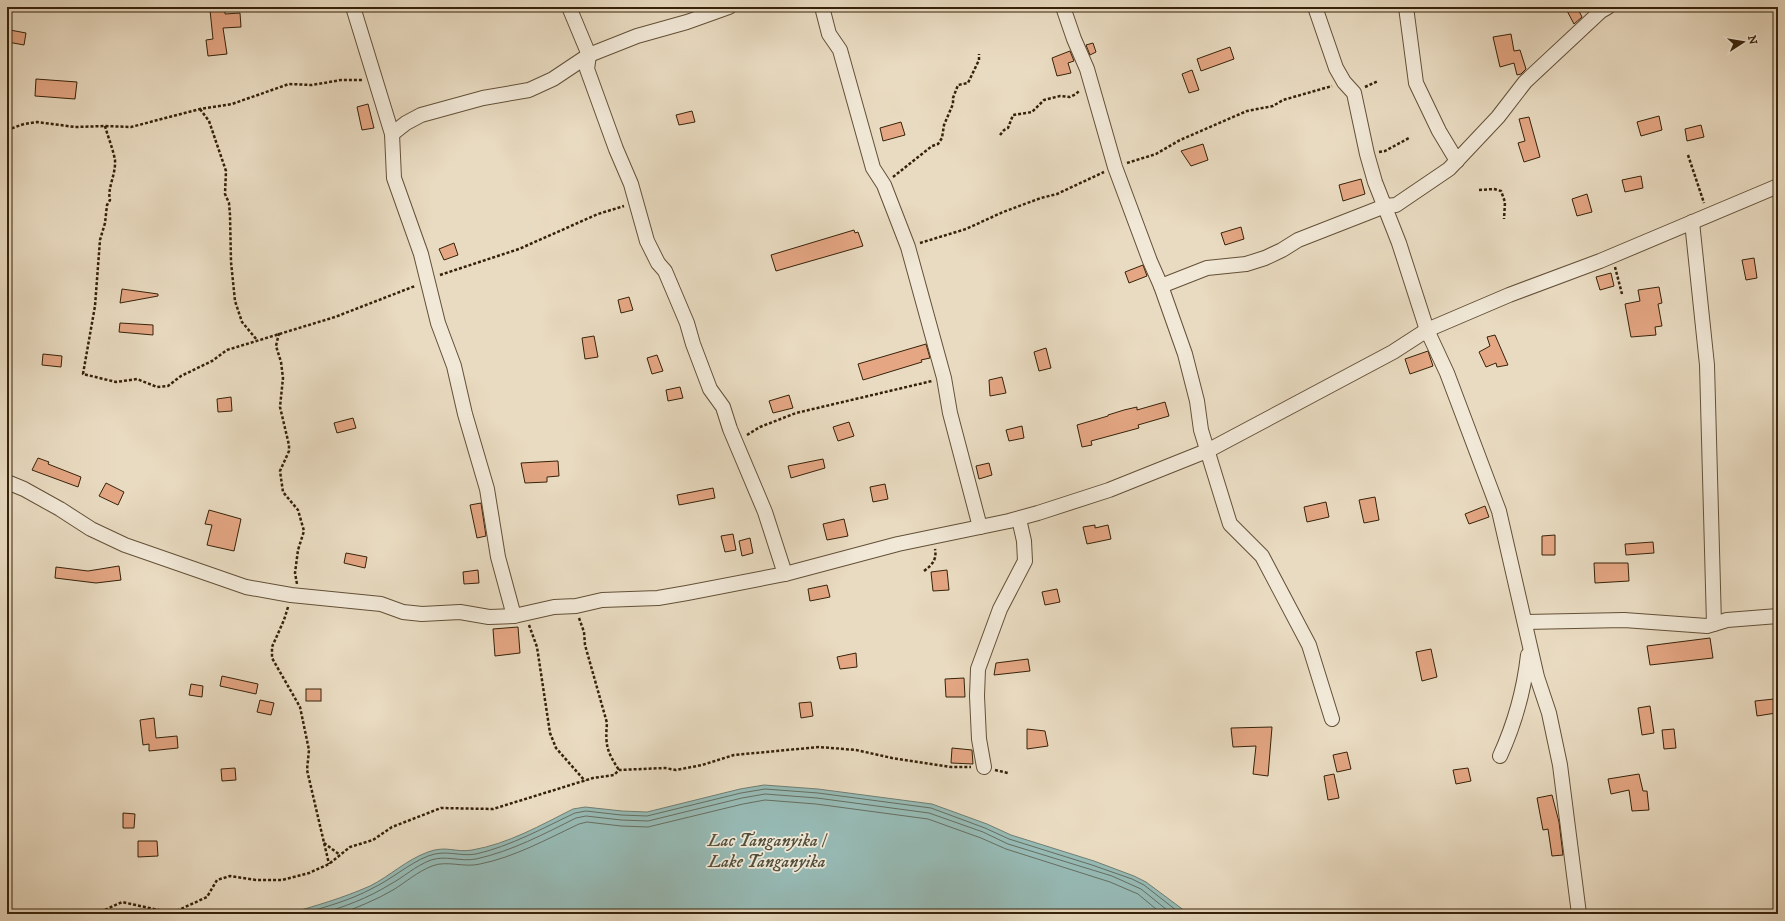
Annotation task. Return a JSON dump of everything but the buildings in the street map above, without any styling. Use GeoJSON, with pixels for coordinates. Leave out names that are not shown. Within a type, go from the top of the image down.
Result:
{"type":"FeatureCollection","features":[{"type":"Feature","properties":{"kind":"street"},"geometry":{"type":"LineString","coordinates":[[353,7],[392,134],[394,178],[421,254],[438,323],[454,366],[465,414],[487,489],[498,557],[519,615]]}},
{"type":"Feature","properties":{"kind":"street"},"geometry":{"type":"LineString","coordinates":[[569,7],[589,54],[587,69],[616,149],[631,184],[647,241],[658,263],[665,271],[687,323],[693,344],[710,389],[723,407],[730,429],[765,512],[785,574]]}},
{"type":"Feature","properties":{"kind":"street"},"geometry":{"type":"LineString","coordinates":[[392,134],[406,123],[421,116],[483,98],[529,90],[540,86],[553,79],[589,54],[637,36],[687,22],[729,7]]}},
{"type":"Feature","properties":{"kind":"street"},"geometry":{"type":"LineString","coordinates":[[822,7],[829,34],[840,50],[873,168],[884,185],[908,247],[944,378],[950,413],[980,527]]}},
{"type":"Feature","properties":{"kind":"street"},"geometry":{"type":"LineString","coordinates":[[1063,7],[1074,39],[1087,69],[1115,167],[1150,261],[1161,286],[1185,354],[1197,401],[1201,430],[1209,450],[1230,524],[1262,556],[1309,646],[1332,719]]}},
{"type":"Feature","properties":{"kind":"street"},"geometry":{"type":"LineString","coordinates":[[1315,7],[1336,68],[1344,82],[1354,92],[1367,154],[1375,182],[1399,243],[1427,330],[1447,373],[1500,511],[1529,644],[1537,677],[1549,713],[1560,765],[1579,914]]}},
{"type":"Feature","properties":{"kind":"street"},"geometry":{"type":"LineString","coordinates":[[1406,7],[1416,83],[1439,132],[1457,161]]}},
{"type":"Feature","properties":{"kind":"street"},"geometry":{"type":"LineString","coordinates":[[1161,286],[1206,268],[1246,264],[1265,258],[1298,240],[1384,206],[1396,205],[1449,170],[1498,117],[1525,82],[1601,11],[1608,7]]}},
{"type":"Feature","properties":{"kind":"street"},"geometry":{"type":"LineString","coordinates":[[7,482],[24,489],[60,509],[91,529],[125,545],[246,587],[295,595],[381,604],[403,612],[422,614],[460,612],[489,617],[519,615],[554,607],[576,606],[602,600],[658,598],[785,574],[898,544],[1019,518],[1109,490],[1209,450],[1393,352],[1427,330],[1778,186]]}},
{"type":"Feature","properties":{"kind":"street"},"geometry":{"type":"LineString","coordinates":[[1692,222],[1707,366],[1714,624]]}},
{"type":"Feature","properties":{"kind":"street"},"geometry":{"type":"LineString","coordinates":[[984,766],[977,703],[978,669],[1000,609],[1025,561],[1024,541],[1019,518]]}},
{"type":"Feature","properties":{"kind":"street"},"geometry":{"type":"LineString","coordinates":[[1525,622],[1624,620],[1707,626],[1727,620],[1778,616]]}},
{"type":"Feature","properties":{"kind":"street"},"geometry":{"type":"LineString","coordinates":[[1500,756],[1511,731],[1524,687],[1529,644]]}},
{"type":"Feature","properties":{"kind":"path"},"geometry":{"type":"LineString","coordinates":[[884,185],[932,146],[938,144],[944,134],[944,125],[953,104],[953,98],[958,85],[968,82],[979,60],[979,54]]}},
{"type":"Feature","properties":{"kind":"path"},"geometry":{"type":"LineString","coordinates":[[7,130],[24,124],[37,122],[75,128],[105,126],[131,127],[200,109],[232,104],[289,84],[320,85],[342,80],[375,81]]}},
{"type":"Feature","properties":{"kind":"path"},"geometry":{"type":"LineString","coordinates":[[1000,135],[1008,128],[1013,115],[1032,112],[1044,100],[1060,96],[1070,97],[1090,83]]}},
{"type":"Feature","properties":{"kind":"path"},"geometry":{"type":"LineString","coordinates":[[200,109],[209,121],[226,171],[225,194],[229,202],[231,262],[235,301],[242,322],[256,340]]}},
{"type":"Feature","properties":{"kind":"path"},"geometry":{"type":"LineString","coordinates":[[105,126],[114,159],[114,179],[108,193],[110,200],[107,205],[105,223],[100,240],[95,306],[90,343],[83,374],[116,382],[137,379],[157,387],[168,386],[181,376],[212,361],[227,350],[245,343]]}},
{"type":"Feature","properties":{"kind":"path"},"geometry":{"type":"LineString","coordinates":[[1367,154],[1386,151],[1409,138]]}},
{"type":"Feature","properties":{"kind":"path"},"geometry":{"type":"LineString","coordinates":[[1688,155],[1708,215]]}},
{"type":"Feature","properties":{"kind":"path"},"geometry":{"type":"LineString","coordinates":[[1479,190],[1494,189],[1501,191],[1505,202],[1504,219]]}},
{"type":"Feature","properties":{"kind":"path"},"geometry":{"type":"LineString","coordinates":[[1612,255],[1622,294]]}},
{"type":"Feature","properties":{"kind":"path"},"geometry":{"type":"LineString","coordinates":[[279,334],[276,346],[281,362],[283,378],[280,408],[289,445],[289,451],[280,471],[283,492],[298,510],[304,531],[298,550],[295,573],[295,595],[272,647],[272,658],[300,707],[309,750],[307,770],[329,864]]}},
{"type":"Feature","properties":{"kind":"path"},"geometry":{"type":"LineString","coordinates":[[736,442],[760,427],[796,413],[944,378]]}},
{"type":"Feature","properties":{"kind":"path"},"geometry":{"type":"LineString","coordinates":[[924,571],[933,564],[936,555],[933,537]]}},
{"type":"Feature","properties":{"kind":"path"},"geometry":{"type":"LineString","coordinates":[[576,606],[584,632],[584,645],[604,707],[607,723],[606,736],[608,755],[619,770]]}},
{"type":"Feature","properties":{"kind":"path"},"geometry":{"type":"LineString","coordinates":[[519,615],[537,647],[550,733],[556,748],[585,781]]}},
{"type":"Feature","properties":{"kind":"path"},"geometry":{"type":"LineString","coordinates":[[96,914],[122,902],[172,913],[207,897],[217,880],[230,876],[256,880],[282,880],[309,873],[329,864],[350,847],[373,840],[392,827],[441,808],[493,809],[585,781],[614,775],[619,770],[665,768],[676,770],[702,765],[734,755],[819,747],[856,750],[892,758],[951,767],[984,766],[1008,773]]}},
{"type":"Feature","properties":{"kind":"path"},"geometry":{"type":"LineString","coordinates":[[324,843],[340,855]]}},
{"type":"Feature","properties":{"kind":"water","name":"Lac Tanganyika / Lake Tanganyika"},"geometry":{"type":"Polygon","coordinates":[[[764,785],[818,789],[932,804],[987,824],[1011,835],[1094,861],[1134,876],[1146,882],[1189,914],[287,914],[339,898],[370,886],[412,859],[428,852],[440,849],[466,851],[485,847],[511,839],[573,809],[585,807],[647,812],[740,789],[764,785]]]}}]}
